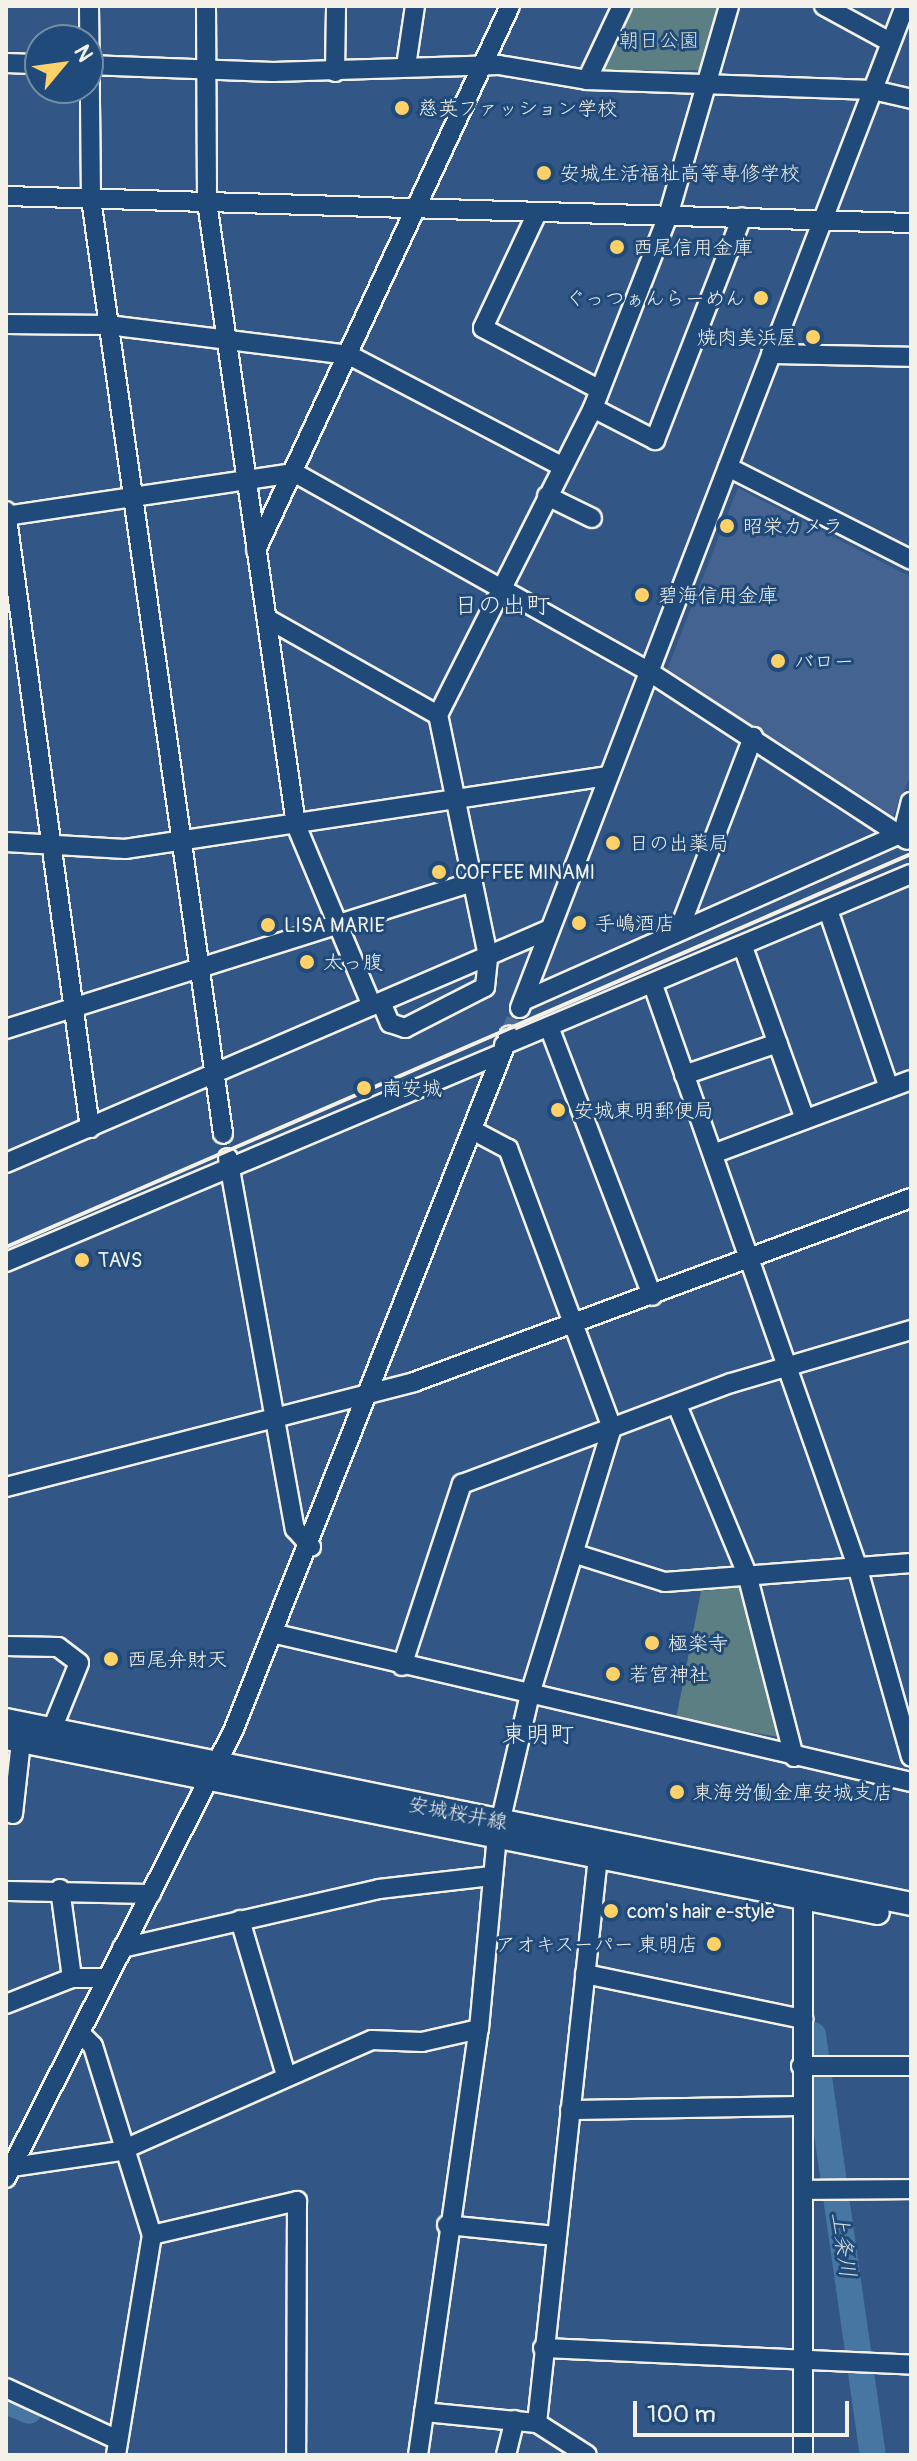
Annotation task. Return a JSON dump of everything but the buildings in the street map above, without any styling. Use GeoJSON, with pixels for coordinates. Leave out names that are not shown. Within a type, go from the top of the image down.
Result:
{"type":"FeatureCollection","features":[{"type":"Feature","properties":{"kind":"main road","name":"安城桜井線"},"geometry":{"type":"LineString","coordinates":[[6,1720],[214,1770],[803,1891],[911,1918]]}},
{"type":"Feature","properties":{"kind":"main road","name":"安城桜井線"},"geometry":{"type":"LineString","coordinates":[[14,1739],[214,1770]]}},
{"type":"Feature","properties":{"kind":"main road","name":"安城桜井線"},"geometry":{"type":"LineString","coordinates":[[498,1828],[598,1857],[803,1891],[911,1904]]}},
{"type":"Feature","properties":{"kind":"street"},"geometry":{"type":"LineString","coordinates":[[206,6],[207,202],[296,825],[376,1004],[390,1023],[405,1028],[481,993],[488,956],[438,715],[561,466],[593,408],[668,216],[729,6]]}},
{"type":"Feature","properties":{"kind":"street"},"geometry":{"type":"LineString","coordinates":[[335,72],[336,6]]}},
{"type":"Feature","properties":{"kind":"street"},"geometry":{"type":"LineString","coordinates":[[406,66],[415,6]]}},
{"type":"Feature","properties":{"kind":"street"},"geometry":{"type":"LineString","coordinates":[[256,550],[295,473],[510,6]]}},
{"type":"Feature","properties":{"kind":"street"},"geometry":{"type":"LineString","coordinates":[[587,80],[622,6]]}},
{"type":"Feature","properties":{"kind":"street"},"geometry":{"type":"LineString","coordinates":[[824,6],[890,42]]}},
{"type":"Feature","properties":{"kind":"street"},"geometry":{"type":"LineString","coordinates":[[905,836],[679,930],[522,1004],[890,42],[906,12]]}},
{"type":"Feature","properties":{"kind":"street"},"geometry":{"type":"LineString","coordinates":[[104,66],[207,71],[335,72],[406,66],[481,66],[587,80],[873,90],[911,99]]}},
{"type":"Feature","properties":{"kind":"street"},"geometry":{"type":"LineString","coordinates":[[90,104],[91,199],[196,971],[223,1134]]}},
{"type":"Feature","properties":{"kind":"street"},"geometry":{"type":"LineString","coordinates":[[6,196],[911,223]]}},
{"type":"Feature","properties":{"kind":"street"},"geometry":{"type":"LineString","coordinates":[[537,213],[483,328],[600,390]]}},
{"type":"Feature","properties":{"kind":"street"},"geometry":{"type":"LineString","coordinates":[[593,408],[655,440],[742,217]]}},
{"type":"Feature","properties":{"kind":"street"},"geometry":{"type":"LineString","coordinates":[[6,324],[108,325],[349,355],[561,466]]}},
{"type":"Feature","properties":{"kind":"street"},"geometry":{"type":"LineString","coordinates":[[771,354],[911,357]]}},
{"type":"Feature","properties":{"kind":"street"},"geometry":{"type":"LineString","coordinates":[[728,467],[911,560]]}},
{"type":"Feature","properties":{"kind":"street"},"geometry":{"type":"LineString","coordinates":[[90,1128],[77,1008],[6,514],[295,473],[648,671],[905,836]]}},
{"type":"Feature","properties":{"kind":"street"},"geometry":{"type":"LineString","coordinates":[[547,496],[592,518]]}},
{"type":"Feature","properties":{"kind":"street"},"geometry":{"type":"LineString","coordinates":[[268,619],[438,715]]}},
{"type":"Feature","properties":{"kind":"street"},"geometry":{"type":"LineString","coordinates":[[679,930],[753,737]]}},
{"type":"Feature","properties":{"kind":"street"},"geometry":{"type":"LineString","coordinates":[[6,842],[52,847],[179,842],[607,776]]}},
{"type":"Feature","properties":{"kind":"street"},"geometry":{"type":"LineString","coordinates":[[905,836],[911,802]]}},
{"type":"Feature","properties":{"kind":"street"},"geometry":{"type":"LineString","coordinates":[[6,1262],[229,1162],[911,874]]}},
{"type":"Feature","properties":{"kind":"street"},"geometry":{"type":"LineString","coordinates":[[6,1029],[471,882]]}},
{"type":"Feature","properties":{"kind":"street"},"geometry":{"type":"LineString","coordinates":[[828,910],[889,1088]]}},
{"type":"Feature","properties":{"kind":"street"},"geometry":{"type":"LineString","coordinates":[[6,1163],[215,1076],[550,929]]}},
{"type":"Feature","properties":{"kind":"street"},"geometry":{"type":"LineString","coordinates":[[743,947],[805,1119]]}},
{"type":"Feature","properties":{"kind":"street"},"geometry":{"type":"LineString","coordinates":[[653,985],[857,1566],[911,1757]]}},
{"type":"Feature","properties":{"kind":"street"},"geometry":{"type":"LineString","coordinates":[[549,1027],[652,1296]]}},
{"type":"Feature","properties":{"kind":"street"},"geometry":{"type":"LineString","coordinates":[[684,1075],[778,1043]]}},
{"type":"Feature","properties":{"kind":"street"},"geometry":{"type":"LineString","coordinates":[[9,2172],[214,1770],[276,1634],[504,1045]]}},
{"type":"Feature","properties":{"kind":"street"},"geometry":{"type":"LineString","coordinates":[[713,1154],[911,1080]]}},
{"type":"Feature","properties":{"kind":"street"},"geometry":{"type":"LineString","coordinates":[[418,2455],[447,2225],[479,2029],[491,1876],[498,1828],[530,1694],[576,1554],[612,1428],[579,1324],[508,1149],[473,1130]]}},
{"type":"Feature","properties":{"kind":"street"},"geometry":{"type":"LineString","coordinates":[[229,1162],[272,1416],[295,1529],[311,1547]]}},
{"type":"Feature","properties":{"kind":"street"},"geometry":{"type":"LineString","coordinates":[[6,1487],[373,1387],[414,1382],[579,1324],[911,1198]]}},
{"type":"Feature","properties":{"kind":"street"},"geometry":{"type":"LineString","coordinates":[[402,1666],[462,1484],[787,1364],[911,1331]]}},
{"type":"Feature","properties":{"kind":"street"},"geometry":{"type":"LineString","coordinates":[[677,1405],[747,1574],[794,1757]]}},
{"type":"Feature","properties":{"kind":"street"},"geometry":{"type":"LineString","coordinates":[[576,1554],[665,1582],[911,1563]]}},
{"type":"Feature","properties":{"kind":"street"},"geometry":{"type":"LineString","coordinates":[[276,1634],[402,1666],[911,1782]]}},
{"type":"Feature","properties":{"kind":"street"},"geometry":{"type":"LineString","coordinates":[[6,1646],[58,1647],[79,1663],[52,1729]]}},
{"type":"Feature","properties":{"kind":"street"},"geometry":{"type":"LineString","coordinates":[[13,1814],[14,1739]]}},
{"type":"Feature","properties":{"kind":"street"},"geometry":{"type":"LineString","coordinates":[[537,2423],[598,1857]]}},
{"type":"Feature","properties":{"kind":"street"},"geometry":{"type":"LineString","coordinates":[[122,1948],[379,1889],[491,1876]]}},
{"type":"Feature","properties":{"kind":"street"},"geometry":{"type":"LineString","coordinates":[[6,1891],[60,1889],[151,1894]]}},
{"type":"Feature","properties":{"kind":"street"},"geometry":{"type":"LineString","coordinates":[[60,1889],[72,1978]]}},
{"type":"Feature","properties":{"kind":"street"},"geometry":{"type":"LineString","coordinates":[[803,1891],[803,2455]]}},
{"type":"Feature","properties":{"kind":"street"},"geometry":{"type":"LineString","coordinates":[[240,1920],[286,2075]]}},
{"type":"Feature","properties":{"kind":"street"},"geometry":{"type":"LineString","coordinates":[[585,1974],[803,2019]]}},
{"type":"Feature","properties":{"kind":"street"},"geometry":{"type":"LineString","coordinates":[[6,2004],[72,1978],[106,1978]]}},
{"type":"Feature","properties":{"kind":"street"},"geometry":{"type":"LineString","coordinates":[[9,2172],[120,2151],[286,2075],[372,2040],[422,2042],[479,2029]]}},
{"type":"Feature","properties":{"kind":"street"},"geometry":{"type":"LineString","coordinates":[[6,2388],[117,2447],[152,2235],[120,2151],[93,2046],[80,2033]]}},
{"type":"Feature","properties":{"kind":"street"},"geometry":{"type":"LineString","coordinates":[[801,2066],[911,2066]]}},
{"type":"Feature","properties":{"kind":"street"},"geometry":{"type":"LineString","coordinates":[[570,2110],[803,2106]]}},
{"type":"Feature","properties":{"kind":"street"},"geometry":{"type":"LineString","coordinates":[[803,2190],[911,2189]]}},
{"type":"Feature","properties":{"kind":"street"},"geometry":{"type":"LineString","coordinates":[[152,2235],[297,2201],[296,2455]]}},
{"type":"Feature","properties":{"kind":"street"},"geometry":{"type":"LineString","coordinates":[[447,2225],[556,2236]]}},
{"type":"Feature","properties":{"kind":"street"},"geometry":{"type":"LineString","coordinates":[[543,2348],[803,2354],[911,2365]]}},
{"type":"Feature","properties":{"kind":"street"},"geometry":{"type":"LineString","coordinates":[[424,2412],[537,2423],[587,2455]]}},
{"type":"Feature","properties":{"kind":"street"},"geometry":{"type":"LineString","coordinates":[[506,2455],[515,2420]]}},
{"type":"Feature","properties":{"kind":"shaded area"},"geometry":{"type":"Polygon","coordinates":[[[738,488],[911,577],[911,775],[893,816],[667,670],[738,488]]]}},
{"type":"Feature","properties":{"kind":"green space","name":"朝日公園"},"geometry":{"type":"Polygon","coordinates":[[[629,6],[722,6],[705,70],[607,71],[602,65],[629,6]]]}},
{"type":"Feature","properties":{"kind":"green space"},"geometry":{"type":"Polygon","coordinates":[[[741,1587],[779,1737],[676,1719],[701,1591],[741,1587]]]}},
{"type":"Feature","properties":{"kind":"waterway","name":"上条川"},"geometry":{"type":"LineString","coordinates":[[813,2035],[873,2455]]}},
{"type":"Feature","properties":{"kind":"waterway"},"geometry":{"type":"LineString","coordinates":[[6,2401],[29,2411]]}},
{"type":"Feature","properties":{"kind":"tunnel"},"geometry":{"type":"LineString","coordinates":[[509,1036],[520,1008]]}},
{"type":"Feature","properties":{"kind":"railway"},"geometry":{"type":"LineString","coordinates":[[6,1247],[911,854]]}},
{"type":"Feature","properties":{"kind":"place","name":"慈英ファッション学校"},"geometry":{"type":"Point","coordinates":[402,108]}},
{"type":"Feature","properties":{"kind":"place","name":"安城生活福祉高等専修学校"},"geometry":{"type":"Point","coordinates":[544,173]}},
{"type":"Feature","properties":{"kind":"place","name":"西尾信用金庫"},"geometry":{"type":"Point","coordinates":[617,247]}},
{"type":"Feature","properties":{"kind":"place","name":"ぐっつぁんらーめん"},"geometry":{"type":"Point","coordinates":[761,298]}},
{"type":"Feature","properties":{"kind":"place","name":"焼肉美浜屋"},"geometry":{"type":"Point","coordinates":[813,337]}},
{"type":"Feature","properties":{"kind":"place","name":"昭栄カメラ"},"geometry":{"type":"Point","coordinates":[727,526]}},
{"type":"Feature","properties":{"kind":"place","name":"碧海信用金庫"},"geometry":{"type":"Point","coordinates":[642,595]}},
{"type":"Feature","properties":{"kind":"place","name":"バロー"},"geometry":{"type":"Point","coordinates":[778,661]}},
{"type":"Feature","properties":{"kind":"place","name":"日の出薬局"},"geometry":{"type":"Point","coordinates":[613,843]}},
{"type":"Feature","properties":{"kind":"place","name":"COFFEE MINAMI"},"geometry":{"type":"Point","coordinates":[439,872]}},
{"type":"Feature","properties":{"kind":"place","name":"手嶋酒店"},"geometry":{"type":"Point","coordinates":[579,923]}},
{"type":"Feature","properties":{"kind":"place","name":"LISA MARIE"},"geometry":{"type":"Point","coordinates":[268,925]}},
{"type":"Feature","properties":{"kind":"place","name":"太っ腹"},"geometry":{"type":"Point","coordinates":[307,962]}},
{"type":"Feature","properties":{"kind":"place","name":"南安城"},"geometry":{"type":"Point","coordinates":[364,1088]}},
{"type":"Feature","properties":{"kind":"place","name":"安城東明郵便局"},"geometry":{"type":"Point","coordinates":[558,1110]}},
{"type":"Feature","properties":{"kind":"place","name":"TAVS"},"geometry":{"type":"Point","coordinates":[82,1260]}},
{"type":"Feature","properties":{"kind":"place","name":"極楽寺"},"geometry":{"type":"Point","coordinates":[652,1643]}},
{"type":"Feature","properties":{"kind":"place","name":"西尾弁財天"},"geometry":{"type":"Point","coordinates":[111,1659]}},
{"type":"Feature","properties":{"kind":"place","name":"若宮神社"},"geometry":{"type":"Point","coordinates":[613,1674]}},
{"type":"Feature","properties":{"kind":"place","name":"東海労働金庫安城支店"},"geometry":{"type":"Point","coordinates":[677,1792]}},
{"type":"Feature","properties":{"kind":"place","name":"com's hair e-style"},"geometry":{"type":"Point","coordinates":[611,1911]}},
{"type":"Feature","properties":{"kind":"place","name":"アオキスーパー 東明店"},"geometry":{"type":"Point","coordinates":[714,1944]}},
{"type":"Feature","properties":{"kind":"district","name":"日の出町"},"geometry":{"type":"Point","coordinates":[502,606]}},
{"type":"Feature","properties":{"kind":"district","name":"東明町"},"geometry":{"type":"Point","coordinates":[538,1735]}}]}
